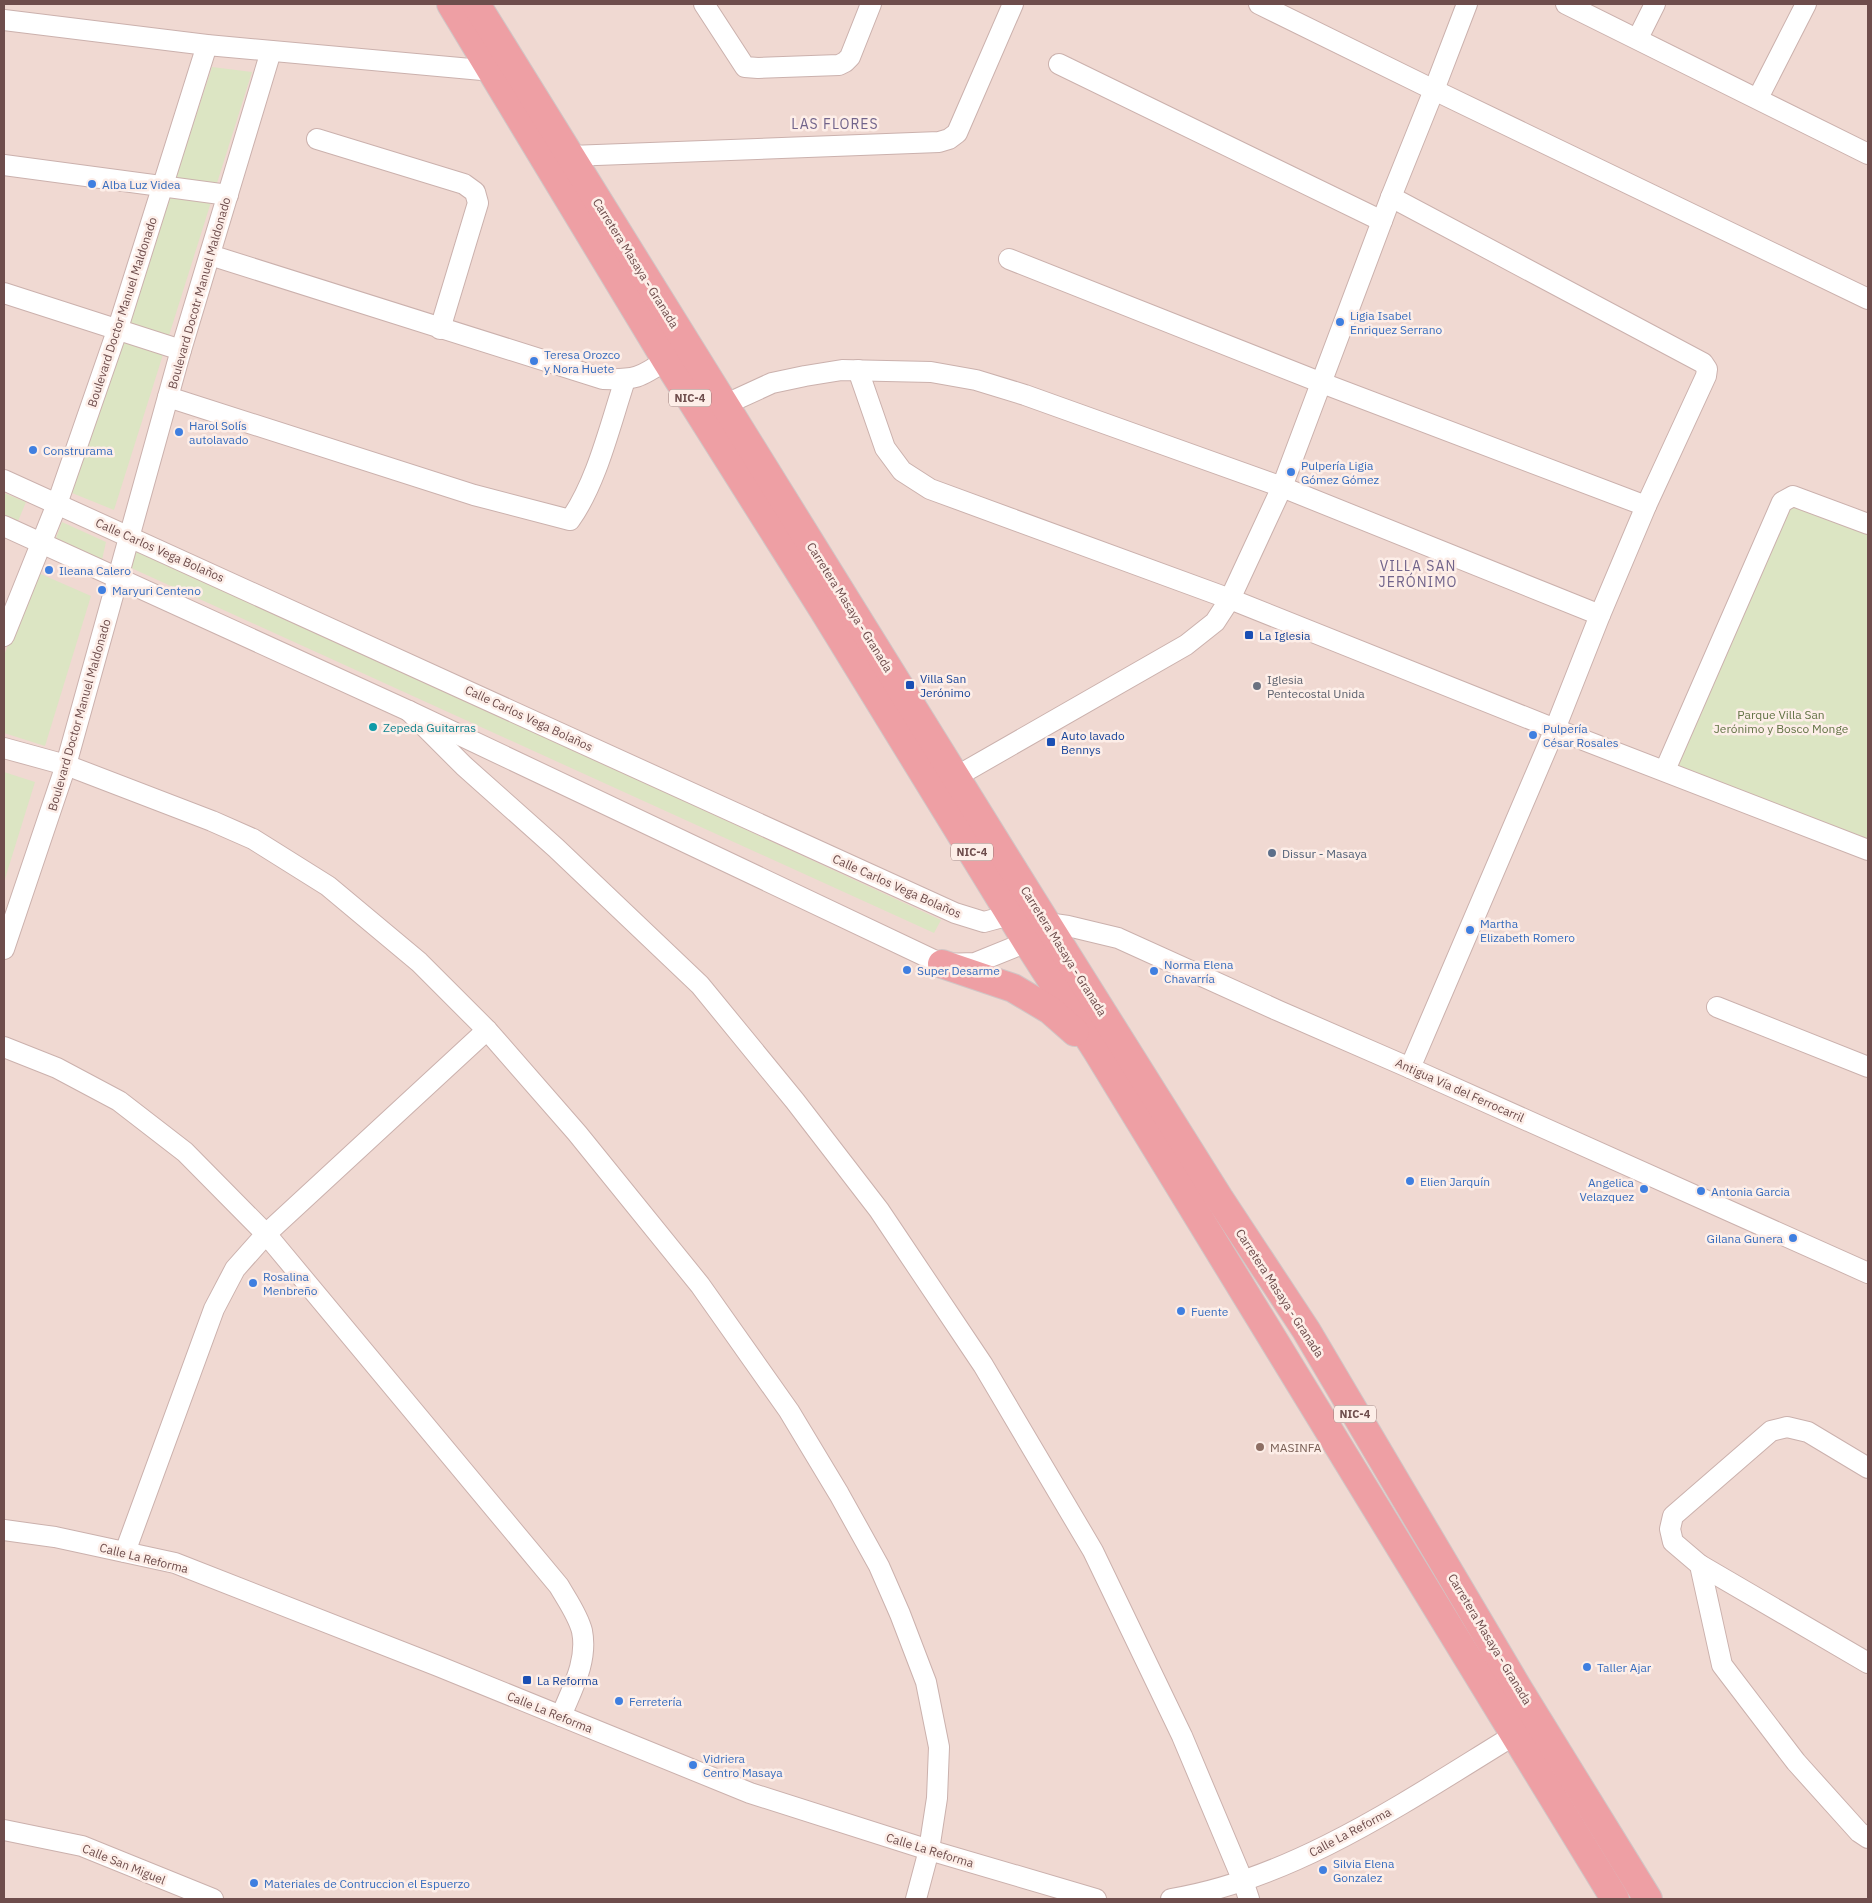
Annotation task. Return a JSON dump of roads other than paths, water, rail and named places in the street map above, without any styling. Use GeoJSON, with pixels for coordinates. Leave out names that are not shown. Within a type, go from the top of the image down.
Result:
{"type":"FeatureCollection","features":[{"type":"Feature","properties":{"kind":"highway","name":"Carretera Masaya - Granada"},"geometry":{"type":"LineString","coordinates":[[451,4],[493,70],[666,360],[945,783],[1047,922],[1219,1198],[1306,1330],[1519,1690],[1648,1899]]}},
{"type":"Feature","properties":{"kind":"highway","name":"Carretera Masaya - Granada"},"geometry":{"type":"LineString","coordinates":[[476,4],[724,405],[945,783],[1010,915],[1097,1051],[1616,1899]]}},
{"type":"Feature","properties":{"kind":"highway"},"geometry":{"type":"LineString","coordinates":[[942,964],[1013,988],[1050,1010],[1097,1051]]}},
{"type":"Feature","properties":{"kind":"street"},"geometry":{"type":"LineString","coordinates":[[704,4],[745,67],[758,68],[839,65],[845,62],[850,57],[870,5]]}},
{"type":"Feature","properties":{"kind":"street"},"geometry":{"type":"LineString","coordinates":[[570,156],[939,142],[957,133],[1013,4]]}},
{"type":"Feature","properties":{"kind":"street"},"geometry":{"type":"LineString","coordinates":[[1259,4],[1868,299]]}},
{"type":"Feature","properties":{"kind":"street"},"geometry":{"type":"LineString","coordinates":[[945,783],[1186,645],[1215,622],[1230,599],[1282,487],[1391,197],[1467,4]]}},
{"type":"Feature","properties":{"kind":"street"},"geometry":{"type":"LineString","coordinates":[[1566,4],[1638,38],[1868,154]]}},
{"type":"Feature","properties":{"kind":"street"},"geometry":{"type":"LineString","coordinates":[[1638,38],[1655,4]]}},
{"type":"Feature","properties":{"kind":"street"},"geometry":{"type":"LineString","coordinates":[[1758,98],[1806,4]]}},
{"type":"Feature","properties":{"kind":"street"},"geometry":{"type":"LineString","coordinates":[[4,20],[207,45],[493,70]]}},
{"type":"Feature","properties":{"kind":"street","name":"Boulevard Doctor Manuel Maldonado"},"geometry":{"type":"LineString","coordinates":[[4,636],[57,504],[118,328],[207,45]]}},
{"type":"Feature","properties":{"kind":"street","name":"Boulevard Docotr Manuel Maldonado"},"geometry":{"type":"LineString","coordinates":[[130,536],[181,350],[271,51]]}},
{"type":"Feature","properties":{"kind":"street"},"geometry":{"type":"LineString","coordinates":[[1059,64],[1382,221]]}},
{"type":"Feature","properties":{"kind":"street"},"geometry":{"type":"LineString","coordinates":[[317,139],[464,184],[475,192],[478,203],[440,329]]}},
{"type":"Feature","properties":{"kind":"street"},"geometry":{"type":"LineString","coordinates":[[5,170],[162,186],[228,195]]}},
{"type":"Feature","properties":{"kind":"street"},"geometry":{"type":"LineString","coordinates":[[1391,197],[1703,363],[1707,369],[1706,376],[1646,506],[1600,615],[1556,729],[1410,1068]]}},
{"type":"Feature","properties":{"kind":"street"},"geometry":{"type":"LineString","coordinates":[[210,255],[603,380],[625,380],[644,376],[666,360]]}},
{"type":"Feature","properties":{"kind":"street"},"geometry":{"type":"LineString","coordinates":[[1009,259],[1322,383],[1646,506]]}},
{"type":"Feature","properties":{"kind":"street"},"geometry":{"type":"LineString","coordinates":[[4,293],[118,328],[181,350]]}},
{"type":"Feature","properties":{"kind":"street"},"geometry":{"type":"LineString","coordinates":[[858,370],[886,448],[902,472],[930,489],[1230,599],[1556,729],[1868,850]]}},
{"type":"Feature","properties":{"kind":"street"},"geometry":{"type":"LineString","coordinates":[[724,405],[772,383],[805,376],[858,370],[931,372],[976,380],[1025,395],[1282,487],[1600,615]]}},
{"type":"Feature","properties":{"kind":"street"},"geometry":{"type":"LineString","coordinates":[[168,397],[474,494],[570,520],[580,507],[592,478],[625,380]]}},
{"type":"Feature","properties":{"kind":"street","name":"Calle Carlos Vega Bolaños"},"geometry":{"type":"LineString","coordinates":[[4,480],[955,913],[984,922],[1010,915],[1027,914],[1047,922]]}},
{"type":"Feature","properties":{"kind":"street"},"geometry":{"type":"LineString","coordinates":[[1665,770],[1782,502],[1793,496],[1868,524]]}},
{"type":"Feature","properties":{"kind":"street"},"geometry":{"type":"LineString","coordinates":[[4,526],[409,712],[942,964],[975,963],[1027,942],[1039,933],[1047,922]]}},
{"type":"Feature","properties":{"kind":"street","name":"Boulevard Doctor Manuel Maldonado"},"geometry":{"type":"LineString","coordinates":[[4,949],[66,765],[130,536]]}},
{"type":"Feature","properties":{"kind":"street"},"geometry":{"type":"LineString","coordinates":[[409,712],[464,766],[556,848],[700,984],[795,1101],[879,1210],[983,1365],[1093,1551],[1182,1736],[1246,1890]]}},
{"type":"Feature","properties":{"kind":"street"},"geometry":{"type":"LineString","coordinates":[[4,748],[66,765],[212,821],[253,839],[328,886],[419,962],[487,1030],[577,1133],[700,1285],[789,1411],[879,1566],[926,1682],[939,1747],[937,1798],[929,1850],[916,1899]]}},
{"type":"Feature","properties":{"kind":"street","name":"Antigua Vía del Ferrocarril"},"geometry":{"type":"LineString","coordinates":[[1047,922],[1118,938],[1279,1012],[1410,1068],[1868,1274]]}},
{"type":"Feature","properties":{"kind":"street"},"geometry":{"type":"LineString","coordinates":[[1717,1007],[1868,1067]]}},
{"type":"Feature","properties":{"kind":"street"},"geometry":{"type":"LineString","coordinates":[[125,1552],[214,1309],[235,1269],[266,1234],[487,1030]]}},
{"type":"Feature","properties":{"kind":"street"},"geometry":{"type":"LineString","coordinates":[[4,1046],[57,1068],[119,1101],[185,1152],[266,1234],[559,1586],[582,1630],[583,1652],[579,1672],[561,1716]]}},
{"type":"Feature","properties":{"kind":"street"},"geometry":{"type":"LineString","coordinates":[[1868,1468],[1808,1432],[1787,1427],[1771,1431],[1673,1516],[1670,1529],[1673,1542],[1700,1565],[1868,1663]]}},
{"type":"Feature","properties":{"kind":"street","name":"Calle La Reforma"},"geometry":{"type":"LineString","coordinates":[[4,1530],[55,1537],[175,1563],[438,1666],[750,1793],[929,1850],[1096,1899]]}},
{"type":"Feature","properties":{"kind":"street"},"geometry":{"type":"LineString","coordinates":[[1700,1565],[1722,1665],[1796,1762],[1865,1829]]}},
{"type":"Feature","properties":{"kind":"street","name":"Calle La Reforma"},"geometry":{"type":"LineString","coordinates":[[1171,1899],[1246,1890],[1390,1810],[1516,1734]]}},
{"type":"Feature","properties":{"kind":"street","name":"Calle San Miguel"},"geometry":{"type":"LineString","coordinates":[[4,1830],[82,1846],[213,1899]]}},
{"type":"Feature","properties":{"kind":"place","name":"Alba Luz Videa"},"geometry":{"type":"Point","coordinates":[92,184]}},
{"type":"Feature","properties":{"kind":"place","name":"Ligia Isabel Enriquez Serrano"},"geometry":{"type":"Point","coordinates":[1340,322]}},
{"type":"Feature","properties":{"kind":"place","name":"Teresa Orozco y Nora Huete"},"geometry":{"type":"Point","coordinates":[534,361]}},
{"type":"Feature","properties":{"kind":"place","name":"Harol Solís autolavado"},"geometry":{"type":"Point","coordinates":[179,432]}},
{"type":"Feature","properties":{"kind":"place","name":"Construrama"},"geometry":{"type":"Point","coordinates":[33,450]}},
{"type":"Feature","properties":{"kind":"place","name":"Pulpería Ligia Gómez Gómez"},"geometry":{"type":"Point","coordinates":[1291,472]}},
{"type":"Feature","properties":{"kind":"place","name":"Ileana Calero"},"geometry":{"type":"Point","coordinates":[49,570]}},
{"type":"Feature","properties":{"kind":"place","name":"Maryuri Centeno"},"geometry":{"type":"Point","coordinates":[102,590]}},
{"type":"Feature","properties":{"kind":"place","name":"La Iglesia"},"geometry":{"type":"Point","coordinates":[1249,635]}},
{"type":"Feature","properties":{"kind":"place","name":"Villa San Jerónimo"},"geometry":{"type":"Point","coordinates":[910,685]}},
{"type":"Feature","properties":{"kind":"place","name":"Iglesia Pentecostal Unida"},"geometry":{"type":"Point","coordinates":[1257,686]}},
{"type":"Feature","properties":{"kind":"place","name":"Zepeda Guitarras"},"geometry":{"type":"Point","coordinates":[373,727]}},
{"type":"Feature","properties":{"kind":"place","name":"Pulpería César Rosales"},"geometry":{"type":"Point","coordinates":[1533,735]}},
{"type":"Feature","properties":{"kind":"place","name":"Auto lavado Bennys"},"geometry":{"type":"Point","coordinates":[1051,742]}},
{"type":"Feature","properties":{"kind":"place","name":"Dissur - Masaya"},"geometry":{"type":"Point","coordinates":[1272,853]}},
{"type":"Feature","properties":{"kind":"place","name":"Martha Elizabeth Romero"},"geometry":{"type":"Point","coordinates":[1470,930]}},
{"type":"Feature","properties":{"kind":"place","name":"Super Desarme"},"geometry":{"type":"Point","coordinates":[907,970]}},
{"type":"Feature","properties":{"kind":"place","name":"Norma Elena Chavarría"},"geometry":{"type":"Point","coordinates":[1154,971]}},
{"type":"Feature","properties":{"kind":"place","name":"Elien Jarquín"},"geometry":{"type":"Point","coordinates":[1410,1181]}},
{"type":"Feature","properties":{"kind":"place","name":"Angelica Velazquez"},"geometry":{"type":"Point","coordinates":[1644,1189]}},
{"type":"Feature","properties":{"kind":"place","name":"Antonia Garcia"},"geometry":{"type":"Point","coordinates":[1701,1191]}},
{"type":"Feature","properties":{"kind":"place","name":"Gilana Gunera"},"geometry":{"type":"Point","coordinates":[1793,1238]}},
{"type":"Feature","properties":{"kind":"place","name":"Rosalina Menbreño"},"geometry":{"type":"Point","coordinates":[253,1283]}},
{"type":"Feature","properties":{"kind":"place","name":"Fuente"},"geometry":{"type":"Point","coordinates":[1181,1311]}},
{"type":"Feature","properties":{"kind":"place","name":"MASINFA"},"geometry":{"type":"Point","coordinates":[1260,1447]}},
{"type":"Feature","properties":{"kind":"place","name":"Taller Ajar"},"geometry":{"type":"Point","coordinates":[1587,1667]}},
{"type":"Feature","properties":{"kind":"place","name":"La Reforma"},"geometry":{"type":"Point","coordinates":[527,1680]}},
{"type":"Feature","properties":{"kind":"place","name":"Ferretería"},"geometry":{"type":"Point","coordinates":[619,1701]}},
{"type":"Feature","properties":{"kind":"place","name":"Vidriera Centro Masaya"},"geometry":{"type":"Point","coordinates":[693,1765]}},
{"type":"Feature","properties":{"kind":"place","name":"Silvia Elena Gonzalez"},"geometry":{"type":"Point","coordinates":[1323,1870]}},
{"type":"Feature","properties":{"kind":"place","name":"Materiales de Contruccion el Espuerzo"},"geometry":{"type":"Point","coordinates":[254,1883]}},
{"type":"Feature","properties":{"kind":"district","name":"LAS FLORES"},"geometry":{"type":"Point","coordinates":[835,124]}},
{"type":"Feature","properties":{"kind":"district","name":"VILLA SAN JERÓNIMO"},"geometry":{"type":"Point","coordinates":[1418,574]}},
{"type":"Feature","properties":{"kind":"park label","name":"Parque Villa San Jerónimo y Bosco Monge"},"geometry":{"type":"Point","coordinates":[1781,721]}}]}
